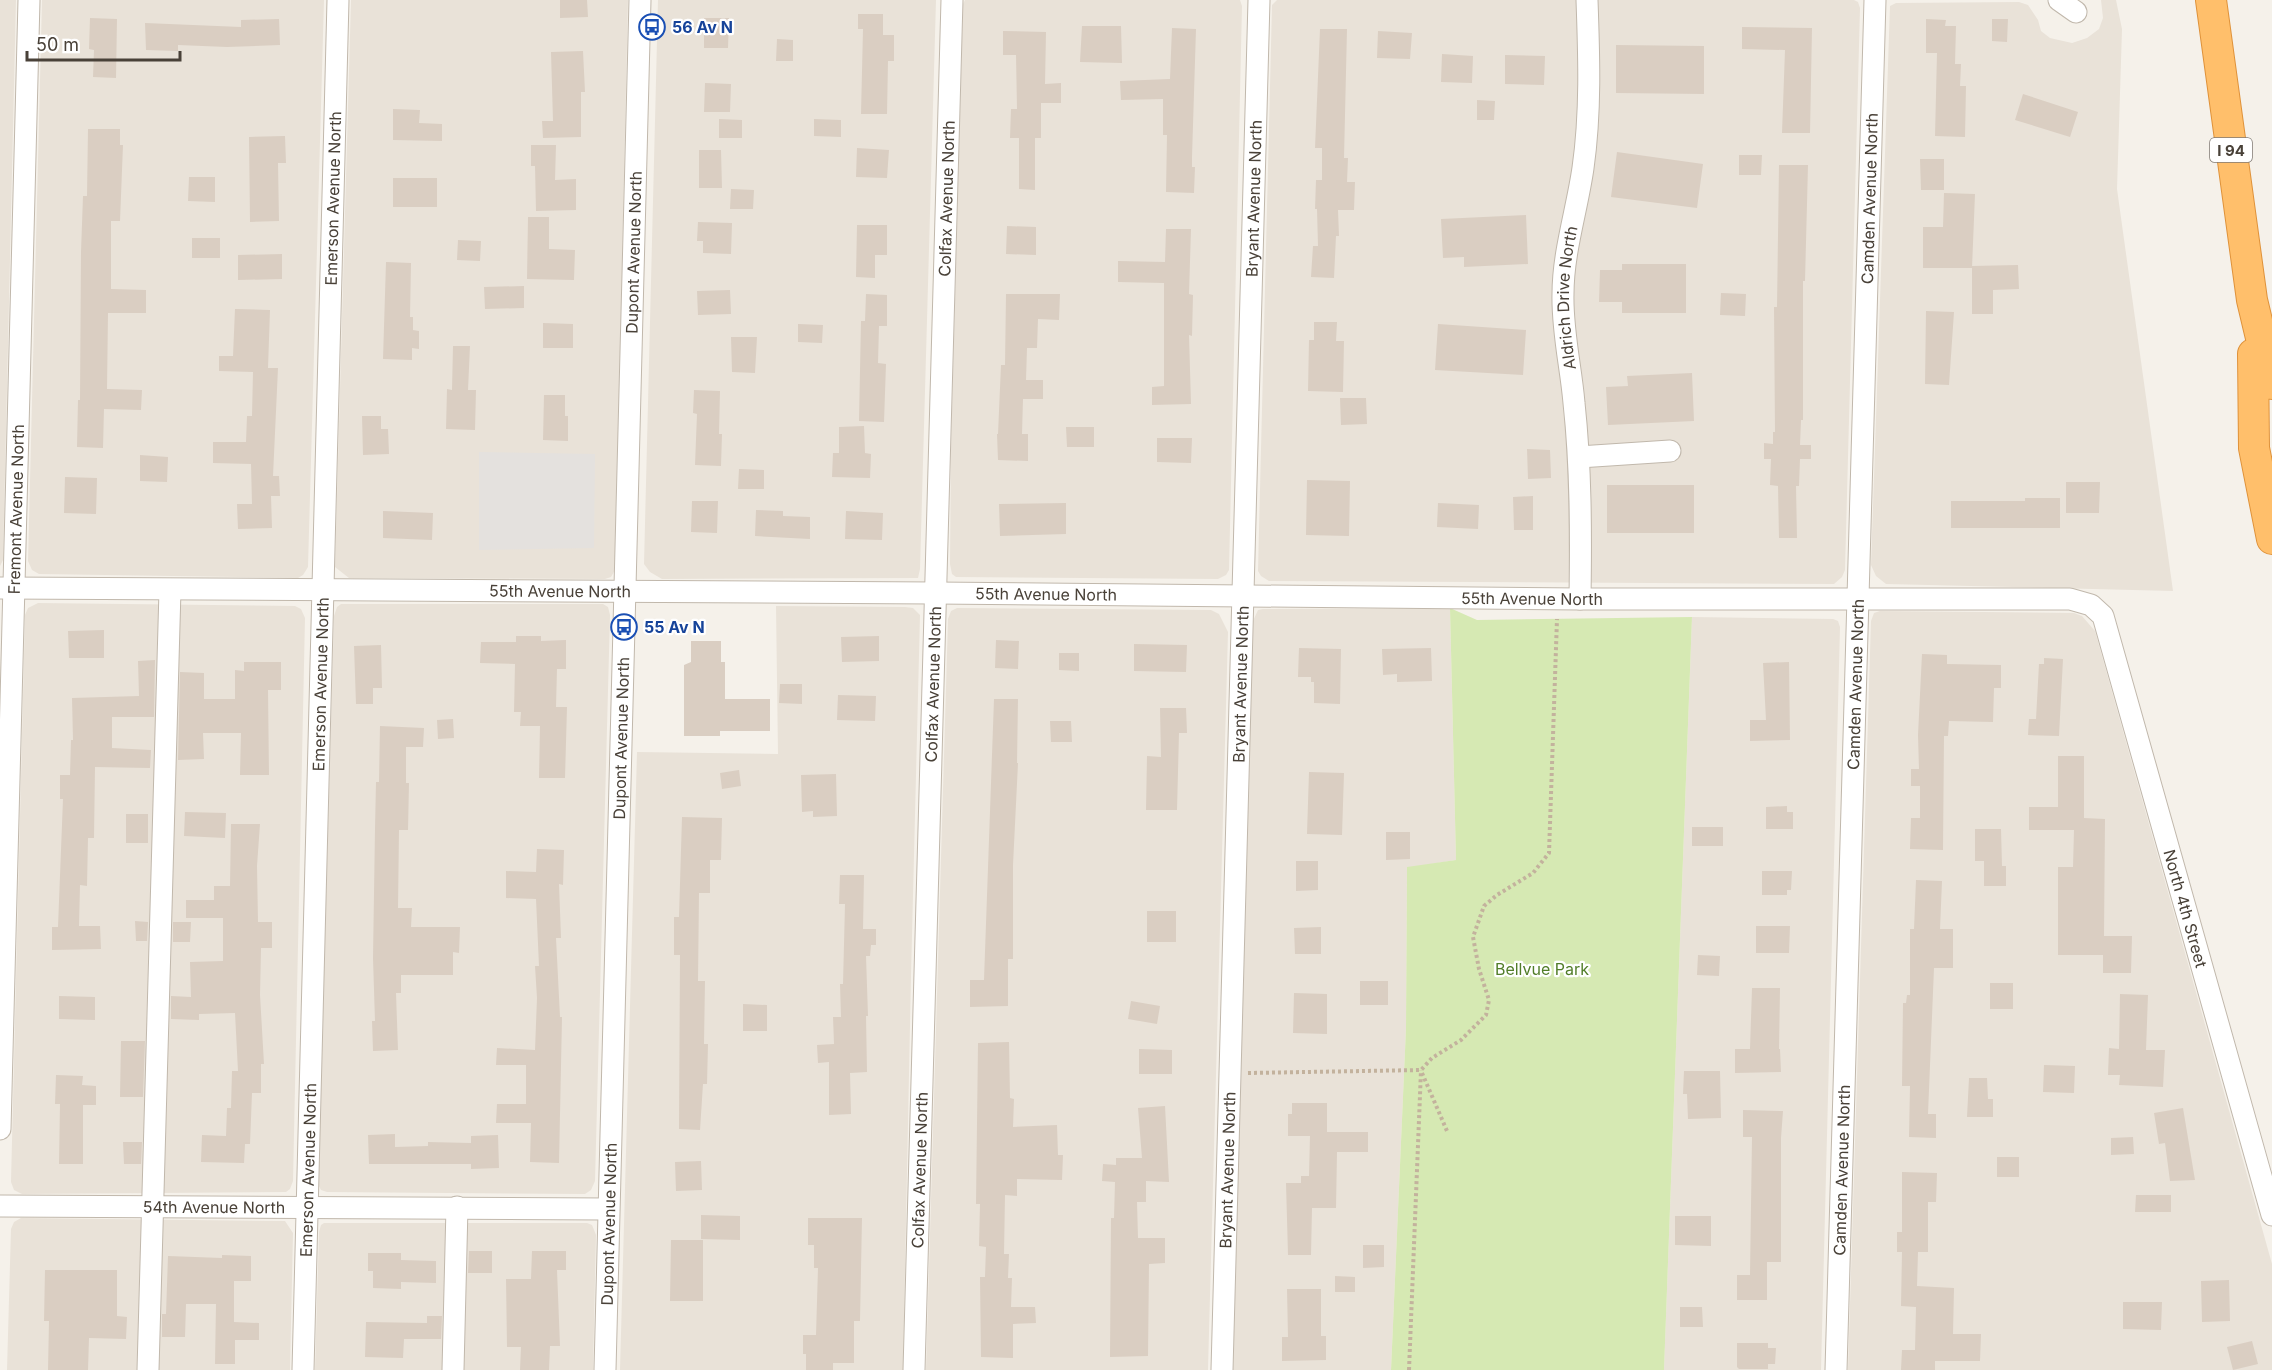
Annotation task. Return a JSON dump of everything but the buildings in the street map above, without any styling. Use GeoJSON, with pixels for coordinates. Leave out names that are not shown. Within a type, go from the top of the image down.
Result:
{"type":"FeatureCollection","features":[{"type":"Feature","properties":{"kind":"highway","name":"I 94"},"geometry":{"type":"LineString","coordinates":[[2211,0],[2252,300],[2272,384]]}},
{"type":"Feature","properties":{"kind":"highway"},"geometry":{"type":"LineString","coordinates":[[2252,300],[2254,448],[2272,539]]}},
{"type":"Feature","properties":{"kind":"street","name":"Fremont Avenue North"},"geometry":{"type":"LineString","coordinates":[[0,1129],[8,588],[29,0]]}},
{"type":"Feature","properties":{"kind":"street","name":"Emerson Avenue North"},"geometry":{"type":"LineString","coordinates":[[303,1370],[338,0]]}},
{"type":"Feature","properties":{"kind":"street","name":"Dupont Avenue North"},"geometry":{"type":"LineString","coordinates":[[605,1370],[640,0]]}},
{"type":"Feature","properties":{"kind":"street","name":"Colfax Avenue North"},"geometry":{"type":"LineString","coordinates":[[914,1370],[952,0]]}},
{"type":"Feature","properties":{"kind":"street","name":"Bryant Avenue North"},"geometry":{"type":"LineString","coordinates":[[1222,1370],[1259,0]]}},
{"type":"Feature","properties":{"kind":"street","name":"Aldrich Drive North"},"geometry":{"type":"LineString","coordinates":[[1580,599],[1579,457],[1563,322],[1563,293],[1566,263],[1583,169],[1588,119],[1590,60],[1587,0]]}},
{"type":"Feature","properties":{"kind":"street","name":"Camden Avenue North"},"geometry":{"type":"LineString","coordinates":[[1836,1370],[1875,0]]}},
{"type":"Feature","properties":{"kind":"street"},"geometry":{"type":"LineString","coordinates":[[1579,457],[1670,451]]}},
{"type":"Feature","properties":{"kind":"street","name":"55th Avenue North"},"geometry":{"type":"LineString","coordinates":[[8,588],[1580,599],[2070,599],[2091,605]]}},
{"type":"Feature","properties":{"kind":"street"},"geometry":{"type":"LineString","coordinates":[[147,1370],[170,590]]}},
{"type":"Feature","properties":{"kind":"street","name":"North 4th Street"},"geometry":{"type":"LineString","coordinates":[[2091,605],[2103,616],[2272,1215]]}},
{"type":"Feature","properties":{"kind":"street","name":"54th Avenue North"},"geometry":{"type":"LineString","coordinates":[[0,1206],[609,1209]]}},
{"type":"Feature","properties":{"kind":"street"},"geometry":{"type":"LineString","coordinates":[[453,1370],[457,1207]]}},
{"type":"Feature","properties":{"kind":"path"},"geometry":{"type":"LineString","coordinates":[[1409,1370],[1421,1070],[1432,1058],[1461,1040],[1486,1015],[1489,1000],[1479,969],[1473,937],[1484,906],[1497,895],[1533,873],[1549,853],[1558,598]]}},
{"type":"Feature","properties":{"kind":"path"},"geometry":{"type":"LineString","coordinates":[[1229,1074],[1421,1070]]}},
{"type":"Feature","properties":{"kind":"path"},"geometry":{"type":"LineString","coordinates":[[1421,1070],[1447,1131]]}},
{"type":"Feature","properties":{"kind":"shaded area"},"geometry":{"type":"Polygon","coordinates":[[[0,0],[16,0],[3,560],[0,566],[0,0]]]}},
{"type":"Feature","properties":{"kind":"shaded area"},"geometry":{"type":"Polygon","coordinates":[[[42,0],[324,0],[308,567],[298,578],[39,574],[32,570],[28,561],[42,0]]]}},
{"type":"Feature","properties":{"kind":"shaded area"},"geometry":{"type":"Polygon","coordinates":[[[351,0],[628,0],[615,570],[611,577],[605,579],[349,578],[335,567],[351,0]]]}},
{"type":"Feature","properties":{"kind":"shaded area"},"geometry":{"type":"Polygon","coordinates":[[[658,0],[936,0],[918,578],[662,579],[650,572],[644,564],[658,0]]]}},
{"type":"Feature","properties":{"kind":"shaded area"},"geometry":{"type":"Polygon","coordinates":[[[965,0],[1240,0],[1242,6],[1229,570],[1226,575],[1218,579],[956,577],[952,574],[950,564],[951,448],[963,4],[965,0]]]}},
{"type":"Feature","properties":{"kind":"shaded area"},"geometry":{"type":"Polygon","coordinates":[[[1277,0],[1854,0],[1858,2],[1860,8],[1845,570],[1842,577],[1834,584],[1269,581],[1261,576],[1258,571],[1272,5],[1277,0]]]}},
{"type":"Feature","properties":{"kind":"shaded area"},"geometry":{"type":"Polygon","coordinates":[[[2101,0],[2116,0],[2122,29],[2117,189],[2173,591],[1886,584],[1876,576],[1871,565],[1890,6],[1896,3],[2019,2],[2028,5],[2038,20],[2041,31],[2050,38],[2072,43],[2087,38],[2099,29],[2103,18],[2101,0]]]}},
{"type":"Feature","properties":{"kind":"shaded area"},"geometry":{"type":"Polygon","coordinates":[[[479,452],[595,454],[594,548],[479,550],[479,452]]]}},
{"type":"Feature","properties":{"kind":"shaded area"},"geometry":{"type":"Polygon","coordinates":[[[38,603],[295,606],[301,609],[305,618],[293,1181],[286,1192],[22,1194],[14,1190],[11,1182],[25,615],[28,608],[38,603]]]}},
{"type":"Feature","properties":{"kind":"shaded area"},"geometry":{"type":"Polygon","coordinates":[[[341,604],[603,604],[608,607],[610,615],[595,1181],[591,1190],[585,1194],[327,1192],[321,1190],[318,1184],[334,616],[337,607],[341,604]]]}},
{"type":"Feature","properties":{"kind":"shaded area"},"geometry":{"type":"Polygon","coordinates":[[[776,606],[905,607],[913,608],[920,615],[903,1370],[620,1370],[637,752],[778,754],[776,606]]]}},
{"type":"Feature","properties":{"kind":"shaded area"},"geometry":{"type":"Polygon","coordinates":[[[957,608],[1211,610],[1219,614],[1228,632],[1208,1370],[926,1370],[948,619],[951,611],[957,608]]]}},
{"type":"Feature","properties":{"kind":"shaded area"},"geometry":{"type":"Polygon","coordinates":[[[1450,608],[1456,860],[1407,868],[1406,1028],[1391,1370],[1233,1370],[1253,621],[1258,610],[1263,609],[1450,608]]]}},
{"type":"Feature","properties":{"kind":"shaded area"},"geometry":{"type":"Polygon","coordinates":[[[1880,611],[2074,613],[2082,616],[2095,631],[2272,1264],[2272,1370],[1848,1370],[1871,621],[1874,613],[1880,611]]]}},
{"type":"Feature","properties":{"kind":"shaded area"},"geometry":{"type":"Polygon","coordinates":[[[1692,617],[1833,619],[1838,621],[1840,627],[1821,1370],[1664,1370],[1692,617]]]}},
{"type":"Feature","properties":{"kind":"shaded area"},"geometry":{"type":"Polygon","coordinates":[[[21,1218],[285,1221],[293,1233],[290,1370],[7,1370],[11,1229],[14,1222],[21,1218]]]}},
{"type":"Feature","properties":{"kind":"shaded area"},"geometry":{"type":"Polygon","coordinates":[[[324,1223],[587,1223],[592,1225],[596,1235],[593,1370],[315,1370],[319,1232],[324,1223]]]}},
{"type":"Feature","properties":{"kind":"green space","name":"Bellvue Park"},"geometry":{"type":"Polygon","coordinates":[[[1450,608],[1477,620],[1692,617],[1664,1370],[1391,1370],[1406,1028],[1407,867],[1456,860],[1450,608]]]}},
{"type":"Feature","properties":{"kind":"place","name":"56 Av N"},"geometry":{"type":"Point","coordinates":[652,27]}},
{"type":"Feature","properties":{"kind":"place","name":"55 Av N"},"geometry":{"type":"Point","coordinates":[624,627]}}]}
